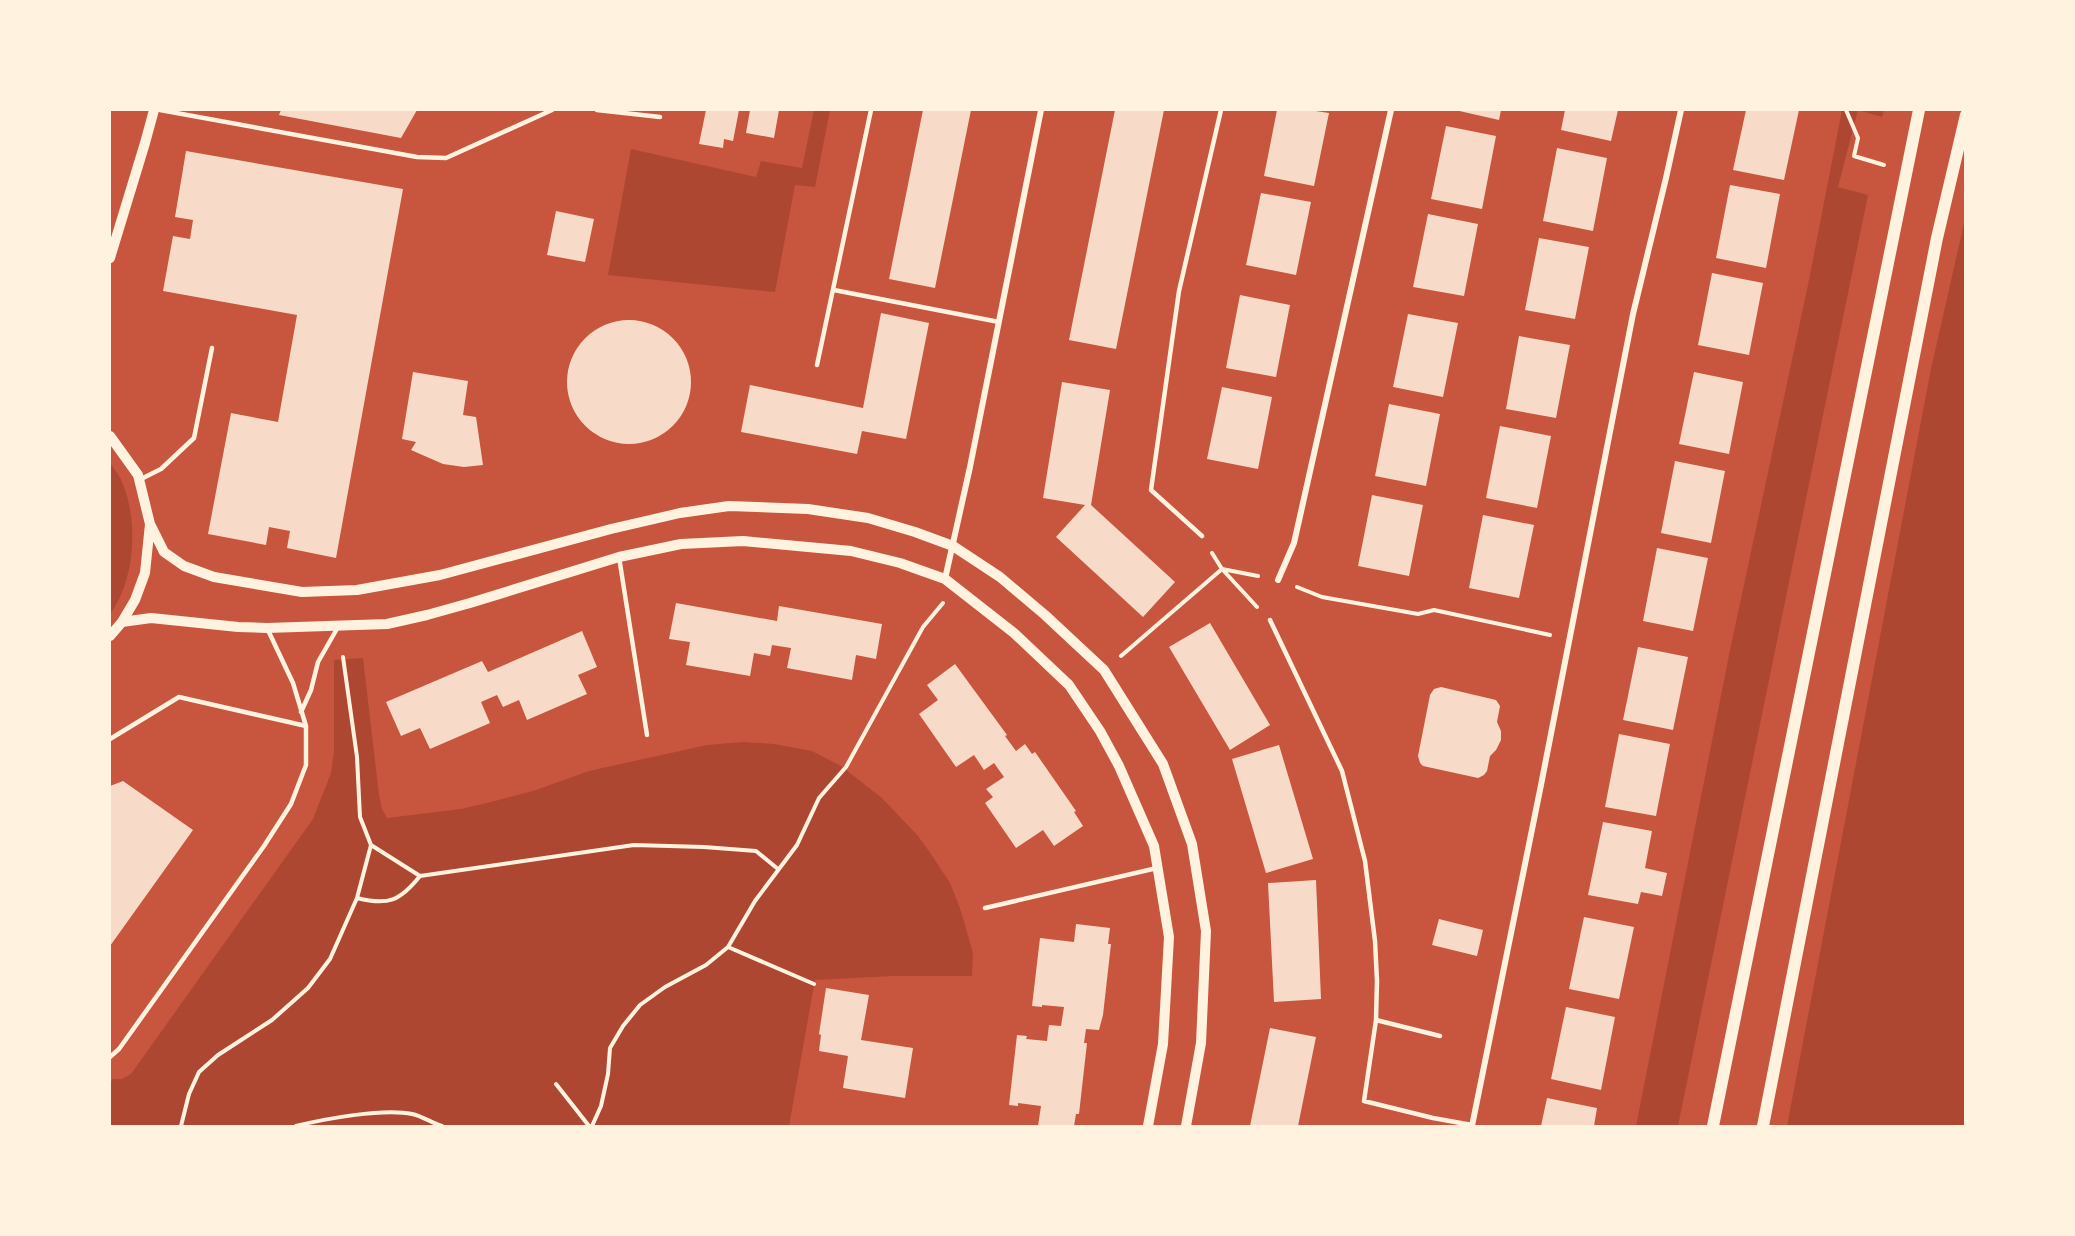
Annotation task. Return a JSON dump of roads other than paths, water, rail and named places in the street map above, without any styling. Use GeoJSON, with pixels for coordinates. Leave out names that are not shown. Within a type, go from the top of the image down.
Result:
{"type":"FeatureCollection","features":[{"type":"Feature","properties":{"kind":"main road"},"geometry":{"type":"LineString","coordinates":[[1713,1126],[1919,110]]}},
{"type":"Feature","properties":{"kind":"main road"},"geometry":{"type":"LineString","coordinates":[[1763,1126],[1937,238],[1965,115]]}},
{"type":"Feature","properties":{"kind":"street"},"geometry":{"type":"LineString","coordinates":[[110,258],[154,110]]}},
{"type":"Feature","properties":{"kind":"street"},"geometry":{"type":"LineString","coordinates":[[945,579],[1041,110]]}},
{"type":"Feature","properties":{"kind":"street"},"geometry":{"type":"LineString","coordinates":[[1278,579],[1294,543],[1391,110]]}},
{"type":"Feature","properties":{"kind":"street"},"geometry":{"type":"LineString","coordinates":[[1472,1126],[1633,314],[1681,110]]}},
{"type":"Feature","properties":{"kind":"street"},"geometry":{"type":"LineString","coordinates":[[110,436],[138,476],[150,524],[164,552],[184,566],[214,577],[302,592],[357,590],[440,575],[611,529],[680,513],[729,506],[808,509],[868,518],[953,546],[1000,577],[1104,669],[1163,764],[1192,844],[1206,932],[1201,1043],[1186,1126]]}},
{"type":"Feature","properties":{"kind":"street"},"geometry":{"type":"LineString","coordinates":[[110,636],[122,622],[135,600],[145,573],[150,524]]}},
{"type":"Feature","properties":{"kind":"street"},"geometry":{"type":"LineString","coordinates":[[122,622],[151,618],[267,628],[387,624],[427,615],[619,557],[681,544],[743,541],[851,551],[900,563],[945,579],[1014,633],[1070,685],[1100,731],[1119,766],[1154,846],[1169,938],[1163,1044],[1148,1126]]}},
{"type":"Feature","properties":{"kind":"lane"},"geometry":{"type":"LineString","coordinates":[[160,110],[417,158],[446,158],[552,110]]}},
{"type":"Feature","properties":{"kind":"lane"},"geometry":{"type":"LineString","coordinates":[[597,110],[660,117]]}},
{"type":"Feature","properties":{"kind":"lane"},"geometry":{"type":"LineString","coordinates":[[818,366],[871,110]]}},
{"type":"Feature","properties":{"kind":"lane"},"geometry":{"type":"LineString","coordinates":[[1202,536],[1151,490],[1179,291],[1221,110]]}},
{"type":"Feature","properties":{"kind":"lane"},"geometry":{"type":"LineString","coordinates":[[834,290],[999,321]]}},
{"type":"Feature","properties":{"kind":"lane"},"geometry":{"type":"LineString","coordinates":[[138,480],[161,469],[194,438],[212,348]]}},
{"type":"Feature","properties":{"kind":"lane"},"geometry":{"type":"LineString","coordinates":[[619,557],[647,735]]}},
{"type":"Feature","properties":{"kind":"lane"},"geometry":{"type":"LineString","coordinates":[[1270,620],[1342,771],[1365,861],[1376,941],[1376,1020],[1364,1101],[1472,1126]]}},
{"type":"Feature","properties":{"kind":"lane"},"geometry":{"type":"LineString","coordinates":[[302,712],[311,690],[318,662],[339,625]]}},
{"type":"Feature","properties":{"kind":"lane"},"geometry":{"type":"LineString","coordinates":[[110,1057],[119,1049],[264,846],[291,804],[306,765],[306,726],[293,683],[267,628]]}},
{"type":"Feature","properties":{"kind":"lane"},"geometry":{"type":"LineString","coordinates":[[110,739],[179,697],[306,726]]}},
{"type":"Feature","properties":{"kind":"lane"},"geometry":{"type":"LineString","coordinates":[[985,908],[1157,868]]}},
{"type":"Feature","properties":{"kind":"lane"},"geometry":{"type":"LineString","coordinates":[[1376,1020],[1440,1036]]}}]}
